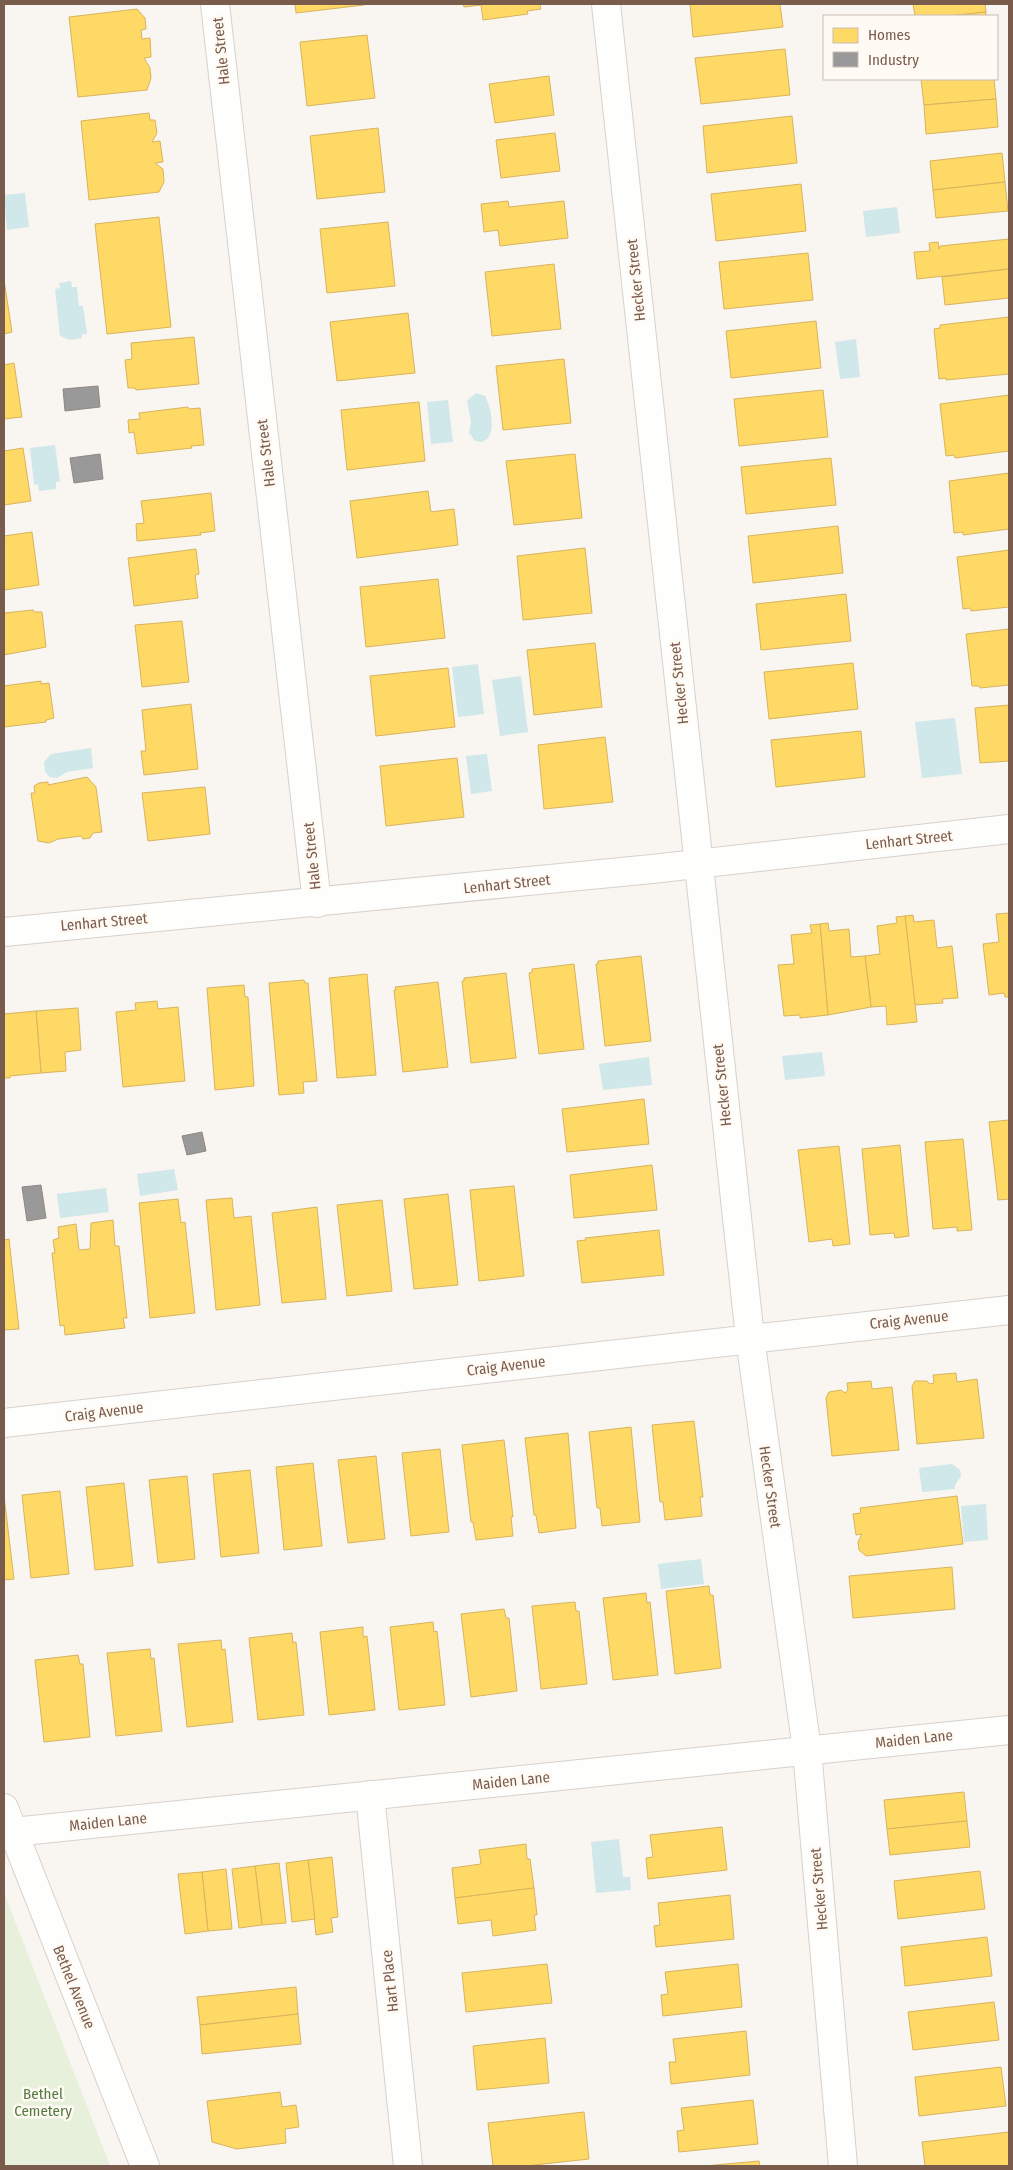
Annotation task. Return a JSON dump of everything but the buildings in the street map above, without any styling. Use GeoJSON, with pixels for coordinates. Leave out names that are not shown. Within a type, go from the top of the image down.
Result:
{"type":"FeatureCollection","features":[{"type":"Feature","properties":{"kind":"street","name":"Hale Street"},"geometry":{"type":"LineString","coordinates":[[215,4],[317,903]]}},
{"type":"Feature","properties":{"kind":"street","name":"Hecker Street"},"geometry":{"type":"LineString","coordinates":[[606,4],[750,1338],[807,1750],[843,2166]]}},
{"type":"Feature","properties":{"kind":"street","name":"Lenhart Street"},"geometry":{"type":"LineString","coordinates":[[4,932],[317,903],[698,864],[1009,829]]}},
{"type":"Feature","properties":{"kind":"street","name":"Craig Avenue"},"geometry":{"type":"LineString","coordinates":[[4,1423],[1009,1310]]}},
{"type":"Feature","properties":{"kind":"street","name":"Maiden Lane"},"geometry":{"type":"LineString","coordinates":[[8,1820],[370,1795],[1009,1730]]}},
{"type":"Feature","properties":{"kind":"street","name":"Hart Place"},"geometry":{"type":"LineString","coordinates":[[370,1795],[408,2166]]}},
{"type":"Feature","properties":{"kind":"street","name":"Bethel Avenue"},"geometry":{"type":"LineString","coordinates":[[8,1820],[145,2166]]}},
{"type":"Feature","properties":{"kind":"green space","name":"Bethel Cemetery"},"geometry":{"type":"Polygon","coordinates":[[[4,1893],[106,2155],[110,2166],[4,2166],[4,1893]]]}},
{"type":"Feature","properties":{"kind":"water"},"geometry":{"type":"Polygon","coordinates":[[[25,193],[29,227],[7,230],[4,195],[25,193]]]}},
{"type":"Feature","properties":{"kind":"water"},"geometry":{"type":"Polygon","coordinates":[[[897,207],[900,233],[866,237],[863,211],[897,207]]]}},
{"type":"Feature","properties":{"kind":"water"},"geometry":{"type":"Polygon","coordinates":[[[71,281],[72,287],[77,287],[79,306],[83,306],[87,334],[82,334],[82,338],[70,340],[60,336],[55,289],[60,288],[59,283],[71,281]]]}},
{"type":"Feature","properties":{"kind":"water"},"geometry":{"type":"Polygon","coordinates":[[[856,339],[860,377],[840,379],[835,342],[856,339]]]}},
{"type":"Feature","properties":{"kind":"water"},"geometry":{"type":"Polygon","coordinates":[[[476,393],[485,396],[492,421],[490,434],[482,442],[475,441],[469,433],[471,422],[467,401],[476,393]]]}},
{"type":"Feature","properties":{"kind":"water"},"geometry":{"type":"Polygon","coordinates":[[[448,400],[453,442],[431,444],[427,402],[448,400]]]}},
{"type":"Feature","properties":{"kind":"water"},"geometry":{"type":"Polygon","coordinates":[[[55,445],[60,481],[56,482],[56,489],[39,491],[38,484],[34,485],[30,448],[55,445]]]}},
{"type":"Feature","properties":{"kind":"water"},"geometry":{"type":"Polygon","coordinates":[[[478,664],[484,714],[458,717],[452,667],[478,664]]]}},
{"type":"Feature","properties":{"kind":"water"},"geometry":{"type":"Polygon","coordinates":[[[521,676],[528,732],[500,736],[492,680],[521,676]]]}},
{"type":"Feature","properties":{"kind":"water"},"geometry":{"type":"Polygon","coordinates":[[[955,718],[962,774],[922,778],[915,722],[955,718]]]}},
{"type":"Feature","properties":{"kind":"water"},"geometry":{"type":"Polygon","coordinates":[[[91,748],[93,768],[67,772],[57,778],[50,777],[45,772],[44,762],[51,754],[91,748]]]}},
{"type":"Feature","properties":{"kind":"water"},"geometry":{"type":"Polygon","coordinates":[[[487,754],[492,791],[471,794],[466,756],[487,754]]]}},
{"type":"Feature","properties":{"kind":"water"},"geometry":{"type":"Polygon","coordinates":[[[822,1052],[825,1076],[785,1080],[782,1056],[822,1052]]]}},
{"type":"Feature","properties":{"kind":"water"},"geometry":{"type":"Polygon","coordinates":[[[649,1057],[652,1085],[603,1090],[599,1064],[649,1057]]]}},
{"type":"Feature","properties":{"kind":"water"},"geometry":{"type":"Polygon","coordinates":[[[174,1169],[178,1190],[140,1196],[137,1174],[174,1169]]]}},
{"type":"Feature","properties":{"kind":"water"},"geometry":{"type":"Polygon","coordinates":[[[106,1188],[109,1212],[60,1218],[57,1194],[106,1188]]]}},
{"type":"Feature","properties":{"kind":"water"},"geometry":{"type":"Polygon","coordinates":[[[952,1464],[960,1470],[961,1476],[955,1485],[955,1489],[922,1492],[919,1468],[952,1464]]]}},
{"type":"Feature","properties":{"kind":"water"},"geometry":{"type":"Polygon","coordinates":[[[986,1504],[988,1540],[964,1542],[961,1506],[986,1504]]]}},
{"type":"Feature","properties":{"kind":"water"},"geometry":{"type":"Polygon","coordinates":[[[701,1559],[704,1584],[661,1589],[658,1564],[701,1559]]]}},
{"type":"Feature","properties":{"kind":"water"},"geometry":{"type":"Polygon","coordinates":[[[619,1839],[623,1877],[630,1877],[631,1890],[596,1893],[591,1842],[619,1839]]]}}]}
